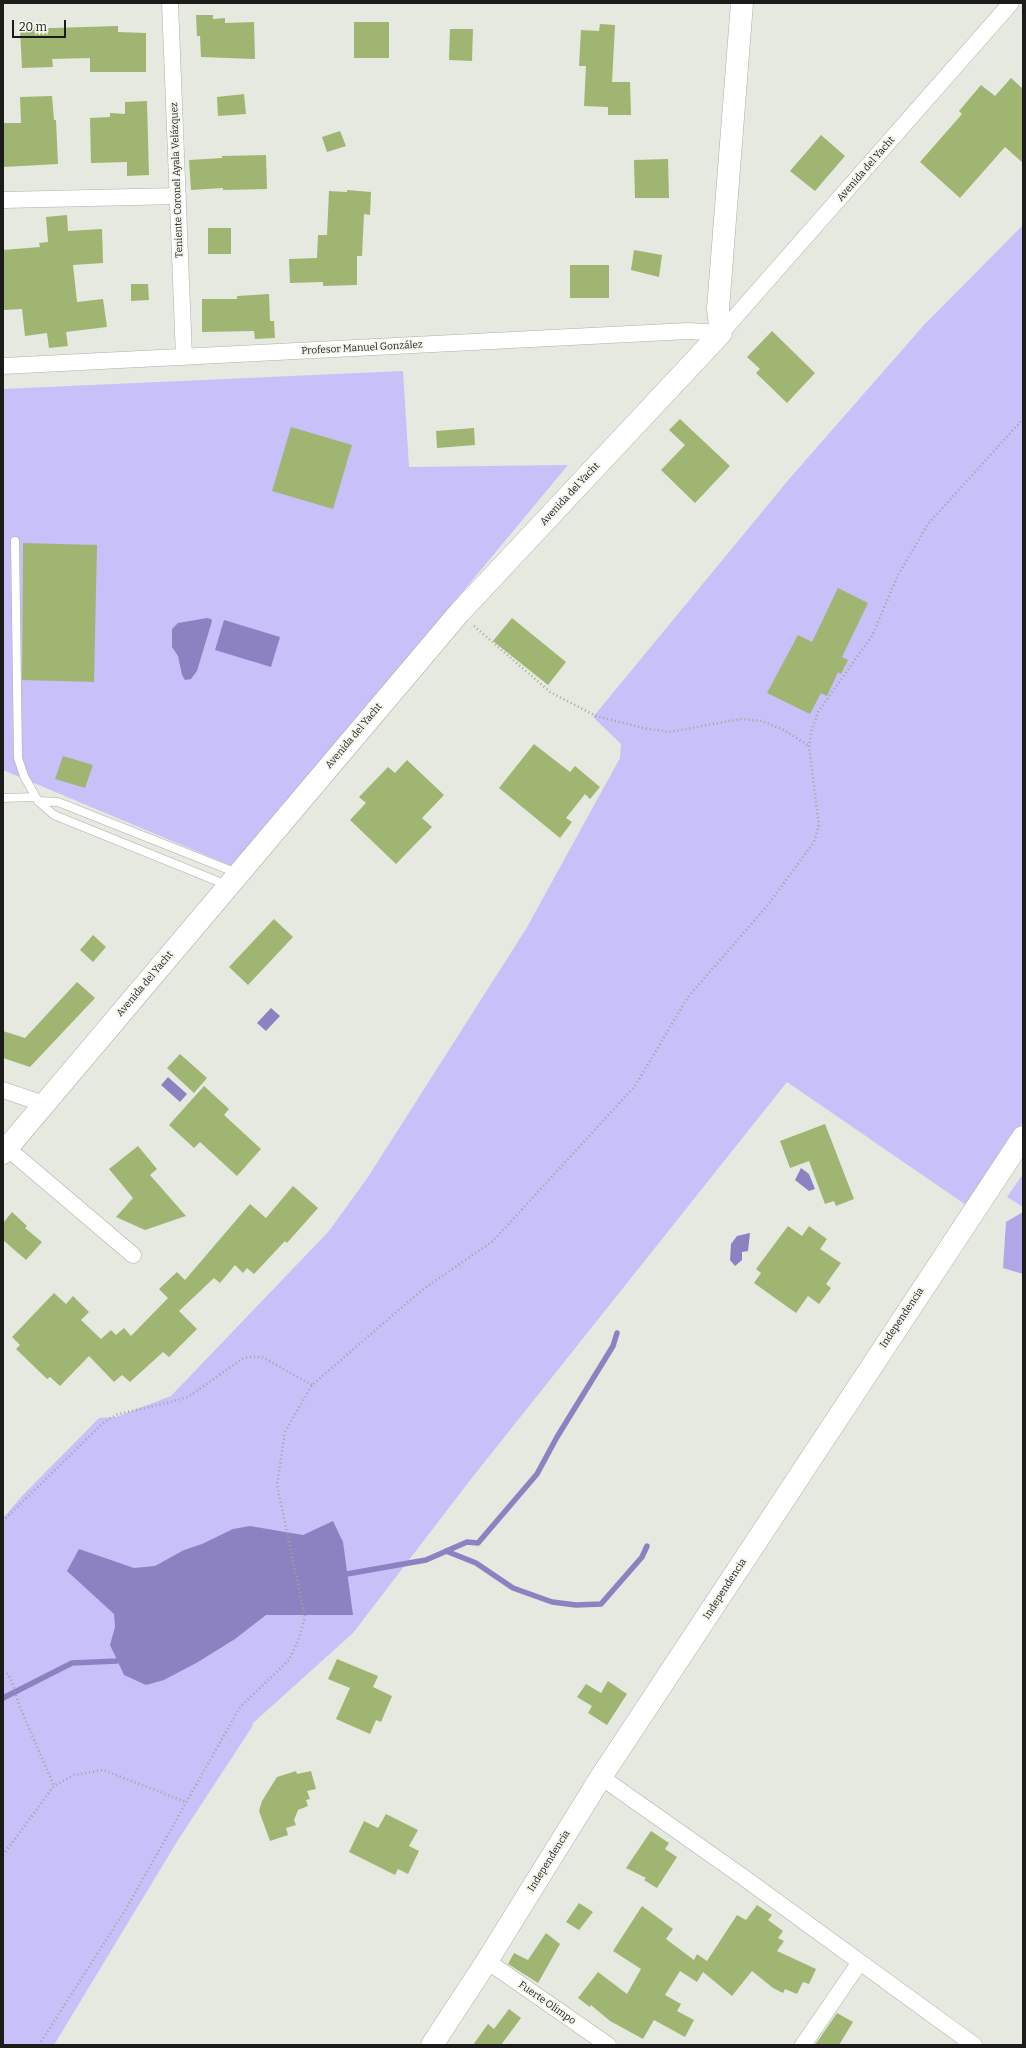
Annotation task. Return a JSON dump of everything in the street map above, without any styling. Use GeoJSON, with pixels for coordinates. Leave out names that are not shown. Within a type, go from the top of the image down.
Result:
{"type":"FeatureCollection","features":[{"type":"Feature","properties":{"kind":"street","name":"Teniente Coronel Ayala Velázquez"},"geometry":{"type":"LineString","coordinates":[[170,3],[184,357]]}},
{"type":"Feature","properties":{"kind":"street"},"geometry":{"type":"LineString","coordinates":[[721,333],[718,309],[742,3]]}},
{"type":"Feature","properties":{"kind":"street","name":"Avenida del Yacht"},"geometry":{"type":"LineString","coordinates":[[5,1150],[459,612],[721,333],[1011,3]]}},
{"type":"Feature","properties":{"kind":"street"},"geometry":{"type":"LineString","coordinates":[[3,200],[178,196]]}},
{"type":"Feature","properties":{"kind":"street","name":"Profesor Manuel González"},"geometry":{"type":"LineString","coordinates":[[3,366],[688,331],[721,333]]}},
{"type":"Feature","properties":{"kind":"street"},"geometry":{"type":"LineString","coordinates":[[3,1090],[44,1104]]}},
{"type":"Feature","properties":{"kind":"street","name":"Independencia"},"geometry":{"type":"LineString","coordinates":[[432,2045],[487,1961],[601,1777],[1023,1137]]}},
{"type":"Feature","properties":{"kind":"street"},"geometry":{"type":"LineString","coordinates":[[5,1150],[133,1255]]}},
{"type":"Feature","properties":{"kind":"street"},"geometry":{"type":"LineString","coordinates":[[601,1777],[974,2045]]}},
{"type":"Feature","properties":{"kind":"street","name":"Fuerte Olimpo"},"geometry":{"type":"LineString","coordinates":[[487,1961],[608,2045]]}},
{"type":"Feature","properties":{"kind":"street"},"geometry":{"type":"LineString","coordinates":[[803,2045],[860,1962]]}},
{"type":"Feature","properties":{"kind":"lane"},"geometry":{"type":"LineString","coordinates":[[15,541],[18,758],[24,776],[36,799],[54,815],[118,841],[233,880]]}},
{"type":"Feature","properties":{"kind":"lane"},"geometry":{"type":"LineString","coordinates":[[3,798],[36,799],[58,802],[124,829],[233,880]]}},
{"type":"Feature","properties":{"kind":"lane"},"geometry":{"type":"LineString","coordinates":[[118,841],[124,829]]}},
{"type":"Feature","properties":{"kind":"path"},"geometry":{"type":"LineString","coordinates":[[39,2045],[126,1909],[240,1707],[289,1660],[298,1641],[305,1617],[277,1486],[285,1432],[312,1385],[422,1290],[493,1241],[635,1086],[688,997],[767,906],[814,842],[818,820],[809,746],[811,732],[818,712],[872,636],[898,575],[928,524],[1023,419]]}},
{"type":"Feature","properties":{"kind":"path"},"geometry":{"type":"LineString","coordinates":[[459,612],[550,692],[596,716],[643,728],[669,732],[741,719],[762,721],[784,730],[809,746]]}},
{"type":"Feature","properties":{"kind":"path"},"geometry":{"type":"LineString","coordinates":[[3,1521],[104,1422],[118,1414],[188,1397],[242,1359],[249,1357],[262,1357],[312,1385]]}},
{"type":"Feature","properties":{"kind":"path"},"geometry":{"type":"LineString","coordinates":[[3,1672],[8,1674],[12,1682],[19,1705],[54,1786]]}},
{"type":"Feature","properties":{"kind":"path"},"geometry":{"type":"LineString","coordinates":[[3,1855],[54,1786],[74,1775],[103,1770],[186,1802]]}},
{"type":"Feature","properties":{"kind":"shaded area"},"geometry":{"type":"Polygon","coordinates":[[[1023,225],[1023,1122],[966,1205],[787,1082],[471,1479],[353,1633],[253,1723],[252,1727],[178,1840],[54,2045],[3,2045],[3,1518],[22,1496],[99,1418],[116,1417],[171,1396],[329,1231],[368,1177],[526,929],[620,758],[621,744],[593,717],[790,478],[924,325],[1023,225]]]}},
{"type":"Feature","properties":{"kind":"shaded area"},"geometry":{"type":"Polygon","coordinates":[[[403,371],[409,467],[568,465],[234,867],[3,770],[3,389],[403,371]]]}},
{"type":"Feature","properties":{"kind":"shaded area"},"geometry":{"type":"Polygon","coordinates":[[[207,618],[211,619],[212,621],[197,671],[191,679],[185,680],[182,675],[178,656],[172,647],[172,629],[178,623],[207,618]]]}},
{"type":"Feature","properties":{"kind":"shaded area"},"geometry":{"type":"Polygon","coordinates":[[[224,620],[280,637],[271,667],[215,650],[224,620]]]}},
{"type":"Feature","properties":{"kind":"shaded area"},"geometry":{"type":"Polygon","coordinates":[[[271,1008],[280,1016],[266,1031],[257,1023],[271,1008]]]}},
{"type":"Feature","properties":{"kind":"shaded area"},"geometry":{"type":"Polygon","coordinates":[[[168,1077],[187,1094],[180,1102],[161,1085],[168,1077]]]}},
{"type":"Feature","properties":{"kind":"shaded area"},"geometry":{"type":"Polygon","coordinates":[[[801,1168],[809,1174],[815,1189],[809,1191],[795,1180],[801,1168]]]}},
{"type":"Feature","properties":{"kind":"shaded area"},"geometry":{"type":"Polygon","coordinates":[[[1023,1174],[1023,1207],[1007,1197],[1023,1174]]]}},
{"type":"Feature","properties":{"kind":"shaded area"},"geometry":{"type":"Polygon","coordinates":[[[1023,1212],[1023,1274],[1003,1268],[1006,1222],[1023,1212]]]}},
{"type":"Feature","properties":{"kind":"shaded area"},"geometry":{"type":"Polygon","coordinates":[[[750,1233],[748,1251],[742,1252],[742,1260],[735,1266],[730,1260],[731,1244],[737,1236],[750,1233]]]}},
{"type":"Feature","properties":{"kind":"shaded area"},"geometry":{"type":"Polygon","coordinates":[[[333,1521],[343,1542],[353,1615],[266,1615],[235,1639],[198,1662],[164,1680],[146,1685],[124,1675],[110,1645],[115,1627],[114,1614],[67,1571],[79,1549],[134,1568],[155,1566],[184,1550],[202,1544],[233,1529],[250,1526],[303,1535],[333,1521]]]}},
{"type":"Feature","properties":{"kind":"building"},"geometry":{"type":"Polygon","coordinates":[[[196,15],[213,15],[213,19],[225,18],[225,23],[254,22],[255,59],[201,57],[200,36],[197,36],[196,15]]]}},
{"type":"Feature","properties":{"kind":"building"},"geometry":{"type":"Polygon","coordinates":[[[354,22],[389,22],[389,58],[354,58],[354,22]]]}},
{"type":"Feature","properties":{"kind":"building"},"geometry":{"type":"Polygon","coordinates":[[[600,24],[615,25],[612,82],[630,82],[631,115],[608,115],[608,107],[584,106],[586,66],[579,66],[581,30],[599,31],[600,24]]]}},
{"type":"Feature","properties":{"kind":"building"},"geometry":{"type":"Polygon","coordinates":[[[118,26],[118,32],[146,33],[146,72],[90,72],[90,58],[52,59],[53,67],[22,68],[20,29],[118,26]]]}},
{"type":"Feature","properties":{"kind":"building"},"geometry":{"type":"Polygon","coordinates":[[[450,29],[473,29],[472,61],[449,60],[450,29]]]}},
{"type":"Feature","properties":{"kind":"building"},"geometry":{"type":"Polygon","coordinates":[[[1011,78],[1023,89],[1023,163],[1005,147],[960,198],[920,162],[962,114],[959,111],[981,85],[995,96],[1011,78]]]}},
{"type":"Feature","properties":{"kind":"building"},"geometry":{"type":"Polygon","coordinates":[[[244,94],[246,114],[218,116],[217,97],[244,94]]]}},
{"type":"Feature","properties":{"kind":"building"},"geometry":{"type":"Polygon","coordinates":[[[52,96],[54,120],[56,120],[58,164],[3,167],[3,123],[21,123],[20,97],[52,96]]]}},
{"type":"Feature","properties":{"kind":"building"},"geometry":{"type":"Polygon","coordinates":[[[147,101],[149,175],[127,176],[127,162],[91,163],[90,118],[110,117],[110,113],[125,114],[125,102],[147,101]]]}},
{"type":"Feature","properties":{"kind":"building"},"geometry":{"type":"Polygon","coordinates":[[[340,131],[346,146],[327,152],[322,137],[340,131]]]}},
{"type":"Feature","properties":{"kind":"building"},"geometry":{"type":"Polygon","coordinates":[[[821,135],[845,156],[815,191],[790,171],[821,135]]]}},
{"type":"Feature","properties":{"kind":"building"},"geometry":{"type":"Polygon","coordinates":[[[266,155],[267,189],[223,190],[223,188],[191,190],[189,160],[222,158],[222,156],[266,155]]]}},
{"type":"Feature","properties":{"kind":"building"},"geometry":{"type":"Polygon","coordinates":[[[668,159],[669,198],[635,198],[634,160],[668,159]]]}},
{"type":"Feature","properties":{"kind":"building"},"geometry":{"type":"Polygon","coordinates":[[[347,190],[371,192],[370,215],[364,214],[362,256],[357,256],[357,285],[323,286],[323,282],[290,283],[289,259],[317,258],[318,235],[327,235],[329,191],[347,192],[347,190]]]}},
{"type":"Feature","properties":{"kind":"building"},"geometry":{"type":"Polygon","coordinates":[[[67,215],[68,231],[102,229],[103,263],[73,265],[77,302],[103,299],[107,327],[66,332],[68,346],[49,348],[47,333],[25,336],[22,309],[3,310],[3,250],[40,247],[39,243],[48,242],[46,217],[67,215]]]}},
{"type":"Feature","properties":{"kind":"building"},"geometry":{"type":"Polygon","coordinates":[[[208,228],[231,228],[231,254],[208,254],[208,228]]]}},
{"type":"Feature","properties":{"kind":"building"},"geometry":{"type":"Polygon","coordinates":[[[634,250],[662,255],[659,277],[631,270],[634,250]]]}},
{"type":"Feature","properties":{"kind":"building"},"geometry":{"type":"Polygon","coordinates":[[[570,265],[609,265],[609,298],[570,298],[570,265]]]}},
{"type":"Feature","properties":{"kind":"building"},"geometry":{"type":"Polygon","coordinates":[[[131,284],[148,284],[149,300],[131,301],[131,284]]]}},
{"type":"Feature","properties":{"kind":"building"},"geometry":{"type":"Polygon","coordinates":[[[269,294],[270,321],[274,321],[275,338],[255,339],[254,331],[202,332],[202,299],[237,299],[237,296],[269,294]]]}},
{"type":"Feature","properties":{"kind":"building"},"geometry":{"type":"Polygon","coordinates":[[[772,331],[815,373],[787,403],[756,373],[760,369],[747,357],[772,331]]]}},
{"type":"Feature","properties":{"kind":"building"},"geometry":{"type":"Polygon","coordinates":[[[680,419],[730,466],[695,503],[661,470],[685,445],[669,430],[680,419]]]}},
{"type":"Feature","properties":{"kind":"building"},"geometry":{"type":"Polygon","coordinates":[[[291,427],[352,445],[333,509],[272,491],[291,427]]]}},
{"type":"Feature","properties":{"kind":"building"},"geometry":{"type":"Polygon","coordinates":[[[474,428],[475,445],[437,448],[436,431],[474,428]]]}},
{"type":"Feature","properties":{"kind":"building"},"geometry":{"type":"Polygon","coordinates":[[[23,543],[97,545],[94,682],[22,680],[23,543]]]}},
{"type":"Feature","properties":{"kind":"building"},"geometry":{"type":"Polygon","coordinates":[[[838,588],[868,603],[842,657],[848,660],[841,674],[838,672],[827,696],[821,693],[810,714],[767,693],[798,635],[812,642],[838,588]]]}},
{"type":"Feature","properties":{"kind":"building"},"geometry":{"type":"Polygon","coordinates":[[[512,618],[566,662],[548,685],[493,641],[512,618]]]}},
{"type":"Feature","properties":{"kind":"building"},"geometry":{"type":"Polygon","coordinates":[[[534,744],[570,772],[575,766],[600,787],[590,799],[585,794],[566,818],[572,822],[560,838],[499,788],[534,744]]]}},
{"type":"Feature","properties":{"kind":"building"},"geometry":{"type":"Polygon","coordinates":[[[63,756],[93,765],[85,788],[55,779],[63,756]]]}},
{"type":"Feature","properties":{"kind":"building"},"geometry":{"type":"Polygon","coordinates":[[[407,760],[444,795],[422,818],[432,827],[396,864],[350,820],[366,803],[359,797],[388,767],[395,773],[407,760]]]}},
{"type":"Feature","properties":{"kind":"building"},"geometry":{"type":"Polygon","coordinates":[[[274,919],[293,937],[248,985],[229,967],[274,919]]]}},
{"type":"Feature","properties":{"kind":"building"},"geometry":{"type":"Polygon","coordinates":[[[93,935],[106,947],[93,962],[80,950],[93,935]]]}},
{"type":"Feature","properties":{"kind":"building"},"geometry":{"type":"Polygon","coordinates":[[[77,982],[95,998],[30,1067],[3,1058],[3,1031],[25,1038],[77,982]]]}},
{"type":"Feature","properties":{"kind":"building"},"geometry":{"type":"Polygon","coordinates":[[[180,1054],[207,1078],[194,1093],[167,1068],[180,1054]]]}},
{"type":"Feature","properties":{"kind":"building"},"geometry":{"type":"Polygon","coordinates":[[[204,1086],[229,1109],[224,1115],[261,1149],[237,1176],[200,1142],[194,1148],[169,1125],[204,1086]]]}},
{"type":"Feature","properties":{"kind":"building"},"geometry":{"type":"Polygon","coordinates":[[[825,1124],[854,1199],[836,1206],[834,1201],[825,1204],[809,1161],[790,1168],[780,1141],[825,1124]]]}},
{"type":"Feature","properties":{"kind":"building"},"geometry":{"type":"Polygon","coordinates":[[[138,1146],[157,1169],[150,1175],[186,1216],[145,1230],[116,1217],[133,1198],[109,1169],[138,1146]]]}},
{"type":"Feature","properties":{"kind":"building"},"geometry":{"type":"Polygon","coordinates":[[[293,1186],[318,1208],[287,1243],[285,1241],[254,1274],[247,1268],[243,1273],[235,1265],[220,1283],[214,1278],[179,1311],[197,1329],[169,1357],[163,1352],[130,1382],[122,1375],[114,1382],[89,1356],[60,1386],[50,1377],[47,1379],[16,1349],[20,1345],[12,1337],[54,1293],[66,1304],[73,1296],[89,1312],[81,1320],[101,1339],[111,1330],[116,1335],[124,1328],[131,1336],[168,1298],[159,1289],[177,1272],[185,1280],[250,1204],[266,1218],[293,1186]]]}},
{"type":"Feature","properties":{"kind":"building"},"geometry":{"type":"Polygon","coordinates":[[[12,1212],[27,1226],[25,1228],[42,1242],[26,1260],[3,1240],[3,1223],[12,1212]]]}},
{"type":"Feature","properties":{"kind":"building"},"geometry":{"type":"Polygon","coordinates":[[[788,1226],[802,1236],[809,1226],[827,1239],[820,1249],[841,1263],[826,1284],[831,1288],[819,1304],[808,1296],[796,1313],[754,1283],[761,1273],[756,1269],[788,1226]]]}},
{"type":"Feature","properties":{"kind":"building"},"geometry":{"type":"Polygon","coordinates":[[[337,1659],[378,1676],[373,1687],[392,1696],[381,1722],[376,1720],[370,1734],[336,1719],[350,1688],[328,1679],[337,1659]]]}},
{"type":"Feature","properties":{"kind":"building"},"geometry":{"type":"Polygon","coordinates":[[[608,1681],[627,1694],[607,1725],[588,1713],[592,1706],[577,1697],[586,1684],[601,1693],[608,1681]]]}},
{"type":"Feature","properties":{"kind":"building"},"geometry":{"type":"Polygon","coordinates":[[[296,1771],[297,1774],[311,1771],[316,1789],[307,1791],[310,1799],[306,1800],[308,1806],[298,1810],[294,1820],[296,1825],[286,1828],[288,1835],[270,1841],[259,1811],[262,1801],[277,1777],[296,1771]]]}},
{"type":"Feature","properties":{"kind":"building"},"geometry":{"type":"Polygon","coordinates":[[[386,1814],[418,1830],[409,1846],[419,1851],[408,1874],[398,1869],[395,1875],[349,1852],[364,1821],[378,1828],[386,1814]]]}},
{"type":"Feature","properties":{"kind":"building"},"geometry":{"type":"Polygon","coordinates":[[[651,1831],[669,1843],[665,1849],[677,1857],[657,1888],[644,1880],[646,1878],[626,1868],[651,1831]]]}},
{"type":"Feature","properties":{"kind":"building"},"geometry":{"type":"Polygon","coordinates":[[[579,1903],[593,1912],[579,1930],[566,1922],[579,1903]]]}},
{"type":"Feature","properties":{"kind":"building"},"geometry":{"type":"Polygon","coordinates":[[[757,1905],[772,1915],[768,1920],[783,1931],[778,1938],[784,1941],[777,1951],[816,1969],[809,1984],[803,1982],[797,1994],[785,1989],[783,1993],[773,1988],[752,1971],[732,1996],[703,1972],[697,1982],[680,1971],[665,1995],[681,2004],[677,2011],[694,2020],[685,2037],[654,2020],[643,2039],[610,2021],[591,2005],[590,2007],[578,1998],[598,1972],[627,1994],[641,1969],[613,1951],[642,1906],[673,1929],[666,1939],[694,1960],[697,1954],[707,1961],[737,1915],[746,1920],[757,1905]]]}},
{"type":"Feature","properties":{"kind":"building"},"geometry":{"type":"Polygon","coordinates":[[[546,1933],[560,1944],[538,1983],[508,1964],[514,1953],[528,1960],[546,1933]]]}},
{"type":"Feature","properties":{"kind":"building"},"geometry":{"type":"Polygon","coordinates":[[[509,2009],[521,2018],[501,2045],[473,2045],[488,2024],[494,2029],[509,2009]]]}},
{"type":"Feature","properties":{"kind":"building"},"geometry":{"type":"Polygon","coordinates":[[[837,2013],[853,2022],[839,2045],[815,2045],[837,2013]]]}},
{"type":"Feature","properties":{"kind":"waterway"},"geometry":{"type":"LineString","coordinates":[[341,1575],[426,1560],[467,1542],[478,1543],[537,1474],[557,1437],[613,1346],[617,1333]]}},
{"type":"Feature","properties":{"kind":"waterway"},"geometry":{"type":"LineString","coordinates":[[446,1551],[476,1563],[513,1588],[552,1602],[576,1605],[601,1604],[642,1557],[647,1546]]}},
{"type":"Feature","properties":{"kind":"waterway"},"geometry":{"type":"LineString","coordinates":[[3,1698],[72,1663],[117,1661],[123,1657]]}}]}
